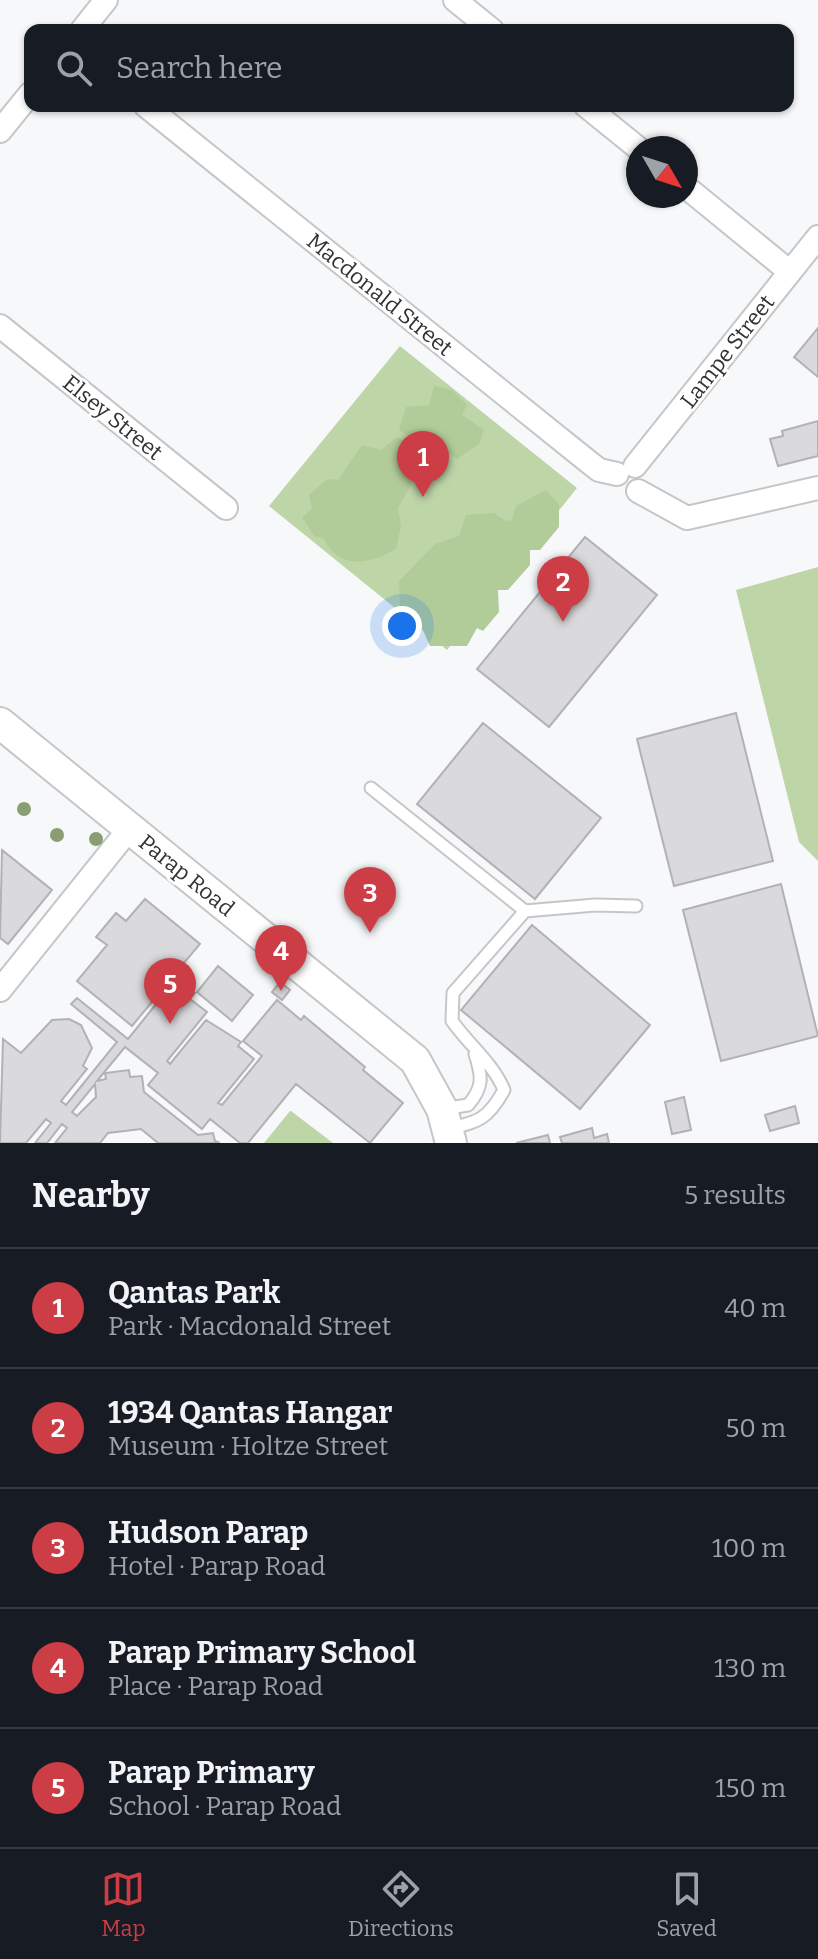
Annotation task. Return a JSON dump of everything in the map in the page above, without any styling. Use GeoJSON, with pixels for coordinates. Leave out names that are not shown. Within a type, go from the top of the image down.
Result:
{"type":"FeatureCollection","features":[{"type":"Feature","properties":{"kind":"street"},"geometry":{"type":"LineString","coordinates":[[87,24],[106,0]]}},
{"type":"Feature","properties":{"kind":"street"},"geometry":{"type":"LineString","coordinates":[[455,0],[485,24]]}},
{"type":"Feature","properties":{"kind":"street"},"geometry":{"type":"LineString","coordinates":[[0,131],[24,101]]}},
{"type":"Feature","properties":{"kind":"street","name":"Macdonald Street"},"geometry":{"type":"LineString","coordinates":[[153,112],[599,470],[626,470]]}},
{"type":"Feature","properties":{"kind":"street"},"geometry":{"type":"LineString","coordinates":[[593,112],[626,138]]}},
{"type":"Feature","properties":{"kind":"street"},"geometry":{"type":"LineString","coordinates":[[698,197],[790,272]]}},
{"type":"Feature","properties":{"kind":"street","name":"Lampe Street"},"geometry":{"type":"LineString","coordinates":[[626,470],[818,237]]}},
{"type":"Feature","properties":{"kind":"street","name":"Elsey Street"},"geometry":{"type":"LineString","coordinates":[[0,326],[226,508]]}},
{"type":"Feature","properties":{"kind":"street"},"geometry":{"type":"LineString","coordinates":[[626,470],[644,480],[638,491],[687,518],[704,517],[818,488]]}},
{"type":"Feature","properties":{"kind":"street","name":"Parap Road"},"geometry":{"type":"LineString","coordinates":[[0,723],[395,1041],[415,1060],[447,1127]]}},
{"type":"Feature","properties":{"kind":"street"},"geometry":{"type":"LineString","coordinates":[[1,986],[130,828]]}},
{"type":"Feature","properties":{"kind":"lane"},"geometry":{"type":"LineString","coordinates":[[371,788],[525,911],[595,905],[636,906]]}},
{"type":"Feature","properties":{"kind":"lane"},"geometry":{"type":"LineString","coordinates":[[447,1127],[472,1123],[491,1113],[504,1090],[496,1069],[475,1053],[452,1021],[453,993],[525,911]]}},
{"type":"Feature","properties":{"kind":"lane"},"geometry":{"type":"LineString","coordinates":[[447,1127],[480,1091],[481,1074],[475,1053]]}},
{"type":"Feature","properties":{"kind":"green space"},"geometry":{"type":"Polygon","coordinates":[[[400,346],[577,488],[447,650],[269,506],[400,346]]]}},
{"type":"Feature","properties":{"kind":"green space"},"geometry":{"type":"Polygon","coordinates":[[[434,386],[452,390],[467,405],[462,415],[484,430],[479,444],[457,459],[438,445],[427,450],[399,430],[406,407],[429,405],[434,386]]]}},
{"type":"Feature","properties":{"kind":"green space"},"geometry":{"type":"Polygon","coordinates":[[[397,437],[417,448],[419,471],[398,508],[401,526],[396,549],[366,561],[346,560],[330,549],[323,538],[314,536],[302,517],[312,509],[309,495],[327,479],[338,480],[362,445],[381,450],[397,437]]]}},
{"type":"Feature","properties":{"kind":"green space"},"geometry":{"type":"Polygon","coordinates":[[[546,490],[559,504],[559,527],[540,550],[530,550],[530,565],[508,590],[498,590],[499,612],[483,631],[477,628],[467,646],[430,646],[418,619],[400,606],[399,581],[435,544],[459,536],[466,515],[494,513],[506,521],[512,520],[516,506],[546,490]]]}},
{"type":"Feature","properties":{"kind":"green space"},"geometry":{"type":"Polygon","coordinates":[[[818,567],[818,861],[799,842],[736,590],[818,567]]]}},
{"type":"Feature","properties":{"kind":"green space"},"geometry":{"type":"Polygon","coordinates":[[[291,1111],[333,1143],[264,1143],[291,1111]]]}},
{"type":"Feature","properties":{"kind":"building"},"geometry":{"type":"Polygon","coordinates":[[[818,328],[818,377],[794,357],[818,328]]]}},
{"type":"Feature","properties":{"kind":"building"},"geometry":{"type":"Polygon","coordinates":[[[818,421],[818,456],[778,466],[770,439],[783,436],[782,431],[818,421]]]}},
{"type":"Feature","properties":{"kind":"building"},"geometry":{"type":"Polygon","coordinates":[[[585,537],[657,595],[549,727],[477,669],[585,537]]]}},
{"type":"Feature","properties":{"kind":"building"},"geometry":{"type":"Polygon","coordinates":[[[736,713],[773,861],[674,886],[637,739],[736,713]]]}},
{"type":"Feature","properties":{"kind":"building"},"geometry":{"type":"Polygon","coordinates":[[[483,723],[601,818],[535,899],[417,804],[483,723]]]}},
{"type":"Feature","properties":{"kind":"building"},"geometry":{"type":"Polygon","coordinates":[[[2,850],[52,890],[8,944],[0,938],[2,850]]]}},
{"type":"Feature","properties":{"kind":"building"},"geometry":{"type":"Polygon","coordinates":[[[781,884],[818,1036],[721,1061],[683,910],[781,884]]]}},
{"type":"Feature","properties":{"kind":"building"},"geometry":{"type":"Polygon","coordinates":[[[145,899],[200,944],[173,976],[195,993],[190,999],[207,1012],[167,1061],[170,1064],[206,1020],[241,1042],[238,1046],[254,1059],[218,1103],[222,1105],[262,1056],[243,1041],[277,1000],[301,1020],[304,1016],[403,1103],[370,1143],[296,1084],[248,1143],[240,1143],[210,1119],[202,1129],[148,1085],[158,1073],[125,1047],[97,1081],[106,1079],[105,1073],[129,1070],[130,1077],[142,1076],[144,1092],[198,1135],[213,1133],[215,1141],[220,1143],[158,1143],[141,1129],[108,1133],[100,1143],[55,1143],[67,1128],[62,1124],[47,1143],[35,1143],[51,1123],[46,1119],[26,1143],[0,1143],[3,1039],[21,1053],[52,1020],[69,1019],[81,1025],[92,1048],[83,1066],[87,1069],[61,1101],[66,1105],[117,1042],[71,1004],[77,998],[128,1039],[169,988],[166,985],[132,1026],[77,981],[107,945],[96,937],[116,913],[126,921],[145,899]],[[95,1084],[72,1112],[77,1116],[96,1097],[95,1084]]]}},
{"type":"Feature","properties":{"kind":"building"},"geometry":{"type":"Polygon","coordinates":[[[532,925],[650,1025],[580,1109],[461,1010],[532,925]]]}},
{"type":"Feature","properties":{"kind":"building"},"geometry":{"type":"Polygon","coordinates":[[[218,966],[253,995],[232,1021],[197,992],[218,966]]]}},
{"type":"Feature","properties":{"kind":"building"},"geometry":{"type":"Polygon","coordinates":[[[280,982],[290,990],[282,1000],[272,992],[280,982]]]}},
{"type":"Feature","properties":{"kind":"building"},"geometry":{"type":"Polygon","coordinates":[[[684,1097],[691,1130],[672,1134],[665,1102],[684,1097]]]}},
{"type":"Feature","properties":{"kind":"building"},"geometry":{"type":"Polygon","coordinates":[[[795,1106],[799,1123],[770,1131],[765,1115],[795,1106]]]}},
{"type":"Feature","properties":{"kind":"building"},"geometry":{"type":"Polygon","coordinates":[[[592,1128],[594,1138],[607,1134],[609,1143],[562,1143],[560,1137],[592,1128]]]}},
{"type":"Feature","properties":{"kind":"building"},"geometry":{"type":"Polygon","coordinates":[[[548,1135],[550,1143],[516,1143],[548,1135]]]}},
{"type":"Feature","properties":{"kind":"place","name":"Qantas Park"},"geometry":{"type":"Point","coordinates":[423,497]}},
{"type":"Feature","properties":{"kind":"place","name":"1934 Qantas Hangar"},"geometry":{"type":"Point","coordinates":[563,622]}},
{"type":"Feature","properties":{"kind":"place","name":"Hudson Parap"},"geometry":{"type":"Point","coordinates":[370,933]}},
{"type":"Feature","properties":{"kind":"place","name":"Parap Primary School"},"geometry":{"type":"Point","coordinates":[281,991]}},
{"type":"Feature","properties":{"kind":"place","name":"Parap Primary"},"geometry":{"type":"Point","coordinates":[170,1024]}}]}
